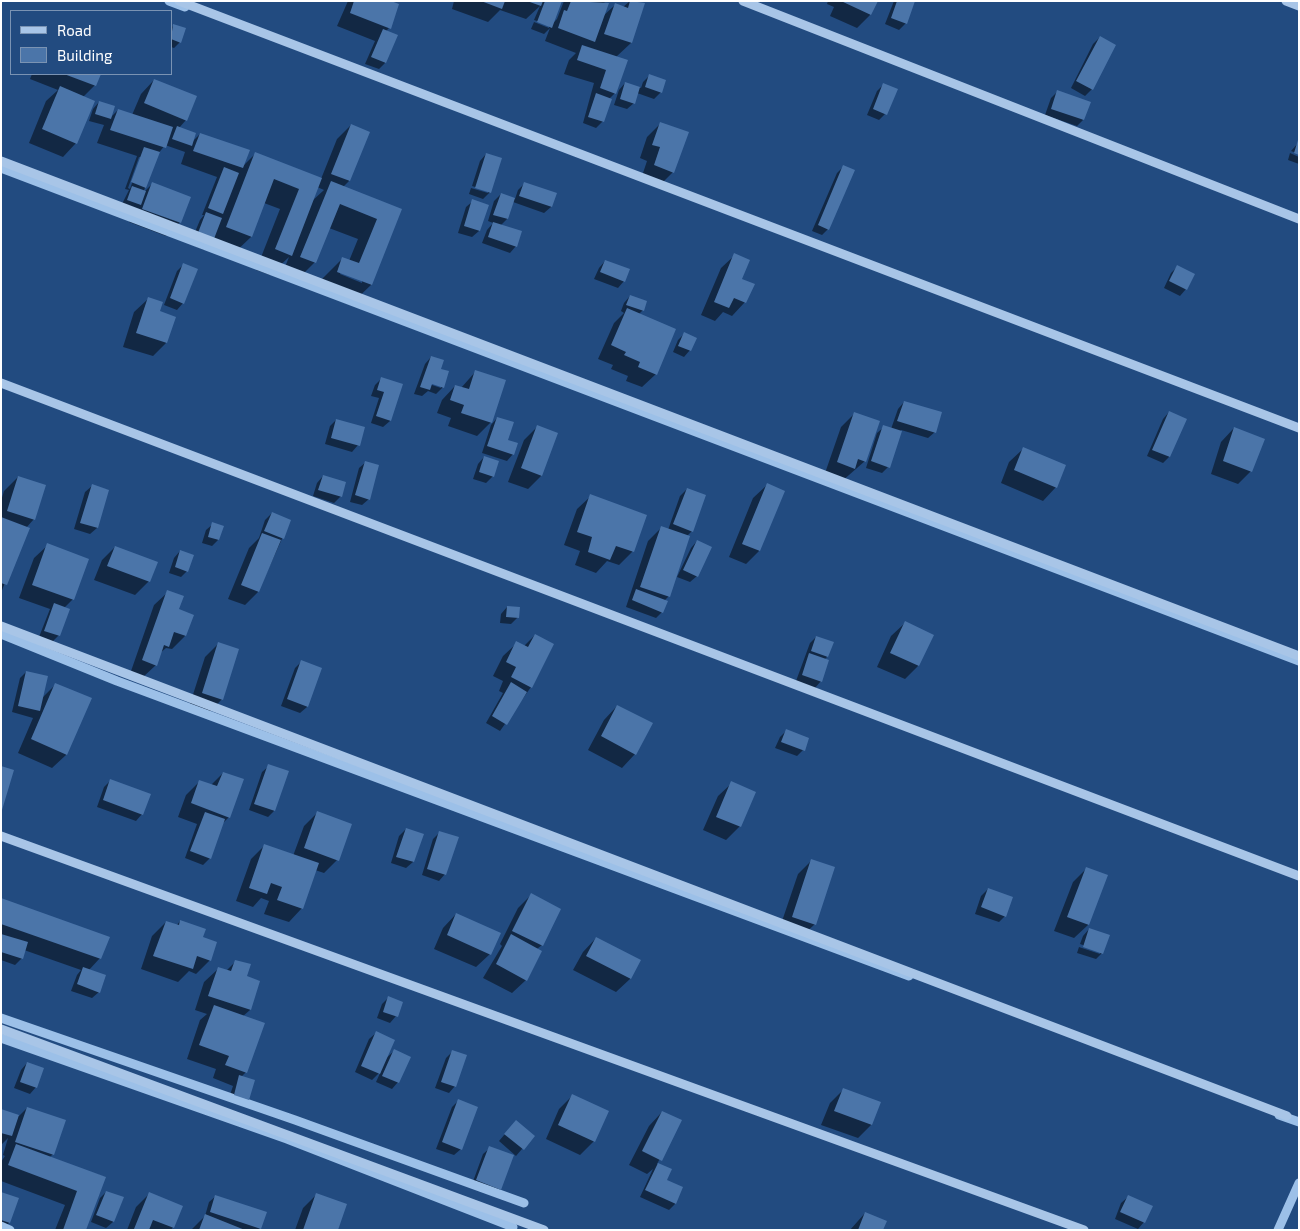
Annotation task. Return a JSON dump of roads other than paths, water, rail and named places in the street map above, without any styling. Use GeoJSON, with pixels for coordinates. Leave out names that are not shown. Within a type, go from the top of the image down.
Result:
{"type":"FeatureCollection","features":[{"type":"Feature","properties":{"kind":"street"},"geometry":{"type":"LineString","coordinates":[[179,1],[1299,428]]}},
{"type":"Feature","properties":{"kind":"street"},"geometry":{"type":"LineString","coordinates":[[743,1],[1299,219]]}},
{"type":"Feature","properties":{"kind":"street"},"geometry":{"type":"LineString","coordinates":[[1286,1],[1299,6]]}},
{"type":"Feature","properties":{"kind":"street"},"geometry":{"type":"LineString","coordinates":[[1,162],[1299,656]]}},
{"type":"Feature","properties":{"kind":"street"},"geometry":{"type":"LineString","coordinates":[[1,382],[1299,876]]}},
{"type":"Feature","properties":{"kind":"street"},"geometry":{"type":"LineString","coordinates":[[1,626],[1287,1116]]}},
{"type":"Feature","properties":{"kind":"street"},"geometry":{"type":"LineString","coordinates":[[1,836],[1084,1230]]}},
{"type":"Feature","properties":{"kind":"street"},"geometry":{"type":"LineString","coordinates":[[1,1029],[544,1230]]}},
{"type":"Feature","properties":{"kind":"waterway"},"geometry":{"type":"LineString","coordinates":[[169,1],[185,7]]}},
{"type":"Feature","properties":{"kind":"waterway"},"geometry":{"type":"LineString","coordinates":[[1,168],[1299,661]]}},
{"type":"Feature","properties":{"kind":"waterway"},"geometry":{"type":"LineString","coordinates":[[1,634],[117,681],[909,976]]}},
{"type":"Feature","properties":{"kind":"waterway"},"geometry":{"type":"LineString","coordinates":[[1,1018],[295,1120],[524,1203]]}},
{"type":"Feature","properties":{"kind":"waterway"},"geometry":{"type":"LineString","coordinates":[[1,1038],[287,1139],[513,1227]]}},
{"type":"Feature","properties":{"kind":"waterway"},"geometry":{"type":"LineString","coordinates":[[1279,1115],[1299,1122]]}},
{"type":"Feature","properties":{"kind":"waterway"},"geometry":{"type":"LineString","coordinates":[[1278,1230],[1299,1183]]}},
{"type":"Feature","properties":{"kind":"waterway"},"geometry":{"type":"LineString","coordinates":[[1,1226],[10,1230]]}}]}
